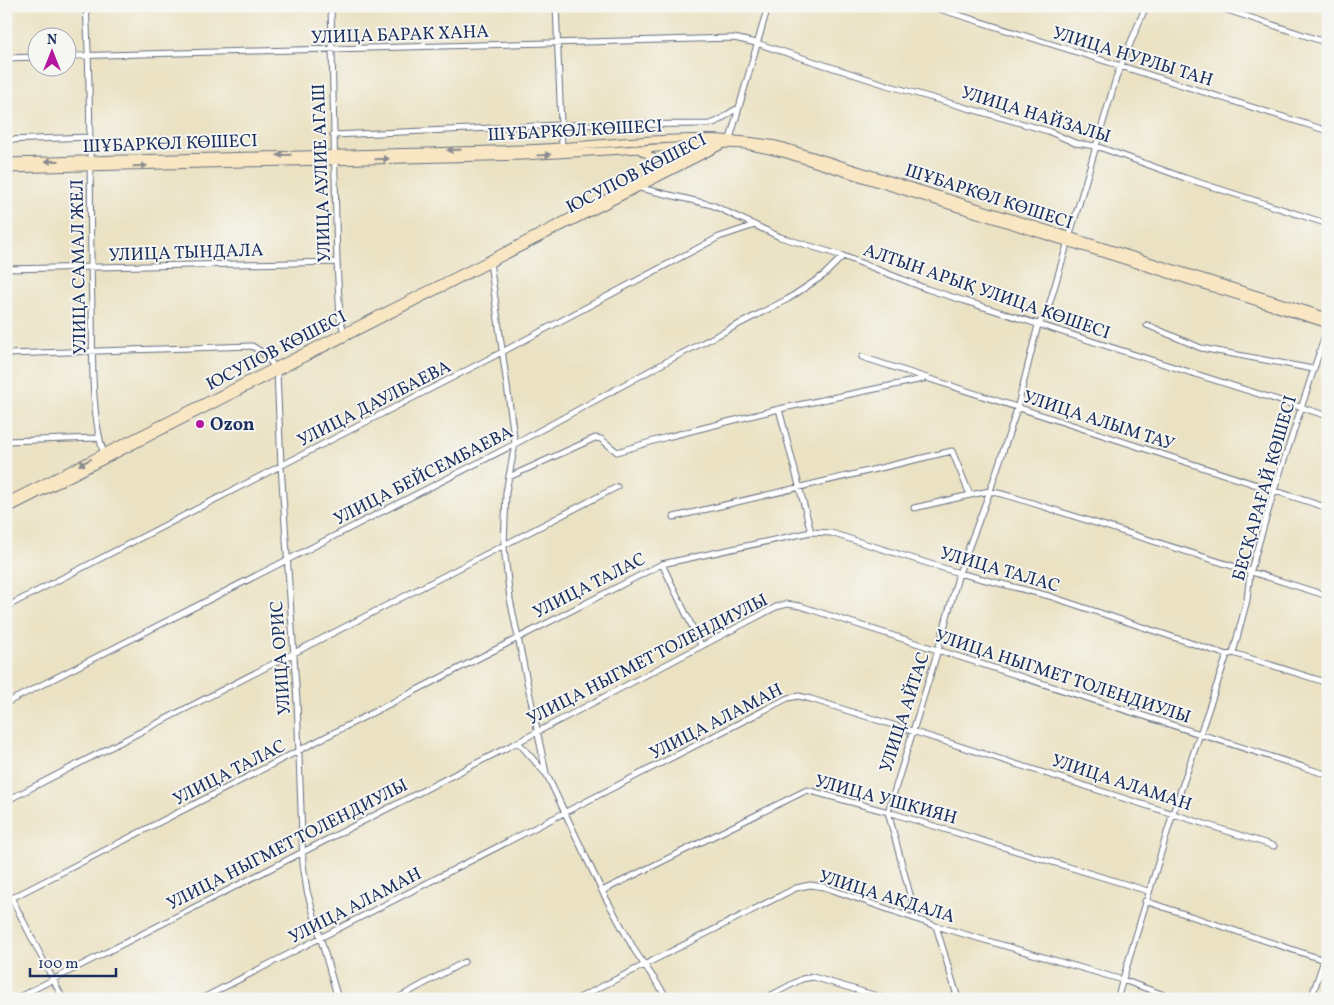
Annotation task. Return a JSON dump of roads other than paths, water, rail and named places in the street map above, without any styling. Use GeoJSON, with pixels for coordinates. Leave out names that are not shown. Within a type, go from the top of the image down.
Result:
{"type":"FeatureCollection","features":[{"type":"Feature","properties":{"kind":"street","name":"УЛИЦА САМАЛ ЖЕЛ"},"geometry":{"type":"LineString","coordinates":[[86,6],[91,163],[92,351],[98,438],[104,457]]}},
{"type":"Feature","properties":{"kind":"street","name":"УЛИЦА АУЛИЕ АГАШ"},"geometry":{"type":"LineString","coordinates":[[331,6],[333,157],[337,262],[344,335]]}},
{"type":"Feature","properties":{"kind":"street"},"geometry":{"type":"LineString","coordinates":[[556,6],[562,150]]}},
{"type":"Feature","properties":{"kind":"street"},"geometry":{"type":"LineString","coordinates":[[724,144],[730,139],[768,6]]}},
{"type":"Feature","properties":{"kind":"street","name":"УЛИЦА НУРЛЫ ТАН"},"geometry":{"type":"LineString","coordinates":[[930,6],[1328,132]]}},
{"type":"Feature","properties":{"kind":"street","name":"УЛИЦА АЙТАС"},"geometry":{"type":"LineString","coordinates":[[888,812],[938,650],[959,573],[990,491],[1017,409],[1038,325],[1046,314],[1117,75],[1146,6]]}},
{"type":"Feature","properties":{"kind":"street"},"geometry":{"type":"LineString","coordinates":[[1215,6],[1328,42]]}},
{"type":"Feature","properties":{"kind":"street","name":"УЛИЦА БАРАК ХАНА"},"geometry":{"type":"LineString","coordinates":[[78,56],[734,38]]}},
{"type":"Feature","properties":{"kind":"street","name":"УЛИЦА НАЙЗАЛЫ"},"geometry":{"type":"LineString","coordinates":[[734,38],[756,43],[890,86],[1048,131],[1075,142],[1096,146],[1185,178],[1328,224]]}},
{"type":"Feature","properties":{"kind":"street"},"geometry":{"type":"LineString","coordinates":[[6,58],[28,57]]}},
{"type":"Feature","properties":{"kind":"street"},"geometry":{"type":"LineString","coordinates":[[333,135],[561,125],[709,124],[717,123],[739,108]]}},
{"type":"Feature","properties":{"kind":"street"},"geometry":{"type":"LineString","coordinates":[[6,140],[90,137]]}},
{"type":"Feature","properties":{"kind":"street","name":"ШҰБАРКӨЛ КӨШЕСІ"},"geometry":{"type":"LineString","coordinates":[[562,150],[730,139],[757,140],[784,146],[1328,325]]}},
{"type":"Feature","properties":{"kind":"street","name":"ШҰБАРКӨЛ КӨШЕСІ"},"geometry":{"type":"LineString","coordinates":[[6,162],[91,163],[632,149],[724,144],[746,145],[783,153],[1328,317]]}},
{"type":"Feature","properties":{"kind":"street","name":"ЮСУПОВ КӨШЕСІ"},"geometry":{"type":"LineString","coordinates":[[490,262],[652,174],[692,154],[724,144]]}},
{"type":"Feature","properties":{"kind":"street","name":"ЮСУПОВ КӨШЕСІ"},"geometry":{"type":"LineString","coordinates":[[6,510],[104,457],[276,369],[640,188],[724,144]]}},
{"type":"Feature","properties":{"kind":"street"},"geometry":{"type":"LineString","coordinates":[[632,149],[643,151],[652,157],[654,166],[652,174]]}},
{"type":"Feature","properties":{"kind":"street","name":"ШҰБАРКӨЛ КӨШЕСІ"},"geometry":{"type":"LineString","coordinates":[[6,169],[91,163]]}},
{"type":"Feature","properties":{"kind":"street","name":"АЛТЫН АРЫҚ УЛИЦА КӨШЕСІ"},"geometry":{"type":"LineString","coordinates":[[640,188],[712,205],[780,237],[843,256],[927,289],[1328,416]]}},
{"type":"Feature","properties":{"kind":"street","name":"УЛИЦА ДАУЛБАЕВА"},"geometry":{"type":"LineString","coordinates":[[6,607],[504,351],[719,237],[755,225]]}},
{"type":"Feature","properties":{"kind":"street","name":"УЛИЦА БЕЙСЕМБАЕВА"},"geometry":{"type":"LineString","coordinates":[[6,703],[515,444],[675,357],[788,299],[824,276],[843,256]]}},
{"type":"Feature","properties":{"kind":"street","name":"УЛИЦА ТЫНДАЛА"},"geometry":{"type":"LineString","coordinates":[[6,269],[337,262]]}},
{"type":"Feature","properties":{"kind":"street"},"geometry":{"type":"LineString","coordinates":[[490,262],[504,351],[515,444],[509,478],[504,547],[517,636],[539,730],[546,773],[602,890],[644,964],[668,999]]}},
{"type":"Feature","properties":{"kind":"street"},"geometry":{"type":"LineString","coordinates":[[1146,325],[1201,348],[1313,369]]}},
{"type":"Feature","properties":{"kind":"street","name":"БЕСҚАРАҒАЙ КӨШЕСІ"},"geometry":{"type":"LineString","coordinates":[[1233,653],[1247,600],[1250,573],[1274,491],[1328,325]]}},
{"type":"Feature","properties":{"kind":"street"},"geometry":{"type":"LineString","coordinates":[[6,354],[252,346],[260,350],[276,369]]}},
{"type":"Feature","properties":{"kind":"street","name":"УЛИЦА АЛЫМ ТАУ"},"geometry":{"type":"LineString","coordinates":[[862,357],[923,379],[1328,508]]}},
{"type":"Feature","properties":{"kind":"street","name":"УЛИЦА ОРИС"},"geometry":{"type":"LineString","coordinates":[[276,369],[294,654],[302,852],[307,891],[338,999]]}},
{"type":"Feature","properties":{"kind":"street"},"geometry":{"type":"LineString","coordinates":[[509,478],[595,438],[601,439],[617,452],[667,437],[779,409],[923,379]]}},
{"type":"Feature","properties":{"kind":"street"},"geometry":{"type":"LineString","coordinates":[[779,409],[811,532]]}},
{"type":"Feature","properties":{"kind":"street"},"geometry":{"type":"LineString","coordinates":[[6,441],[98,438]]}},
{"type":"Feature","properties":{"kind":"street"},"geometry":{"type":"LineString","coordinates":[[674,516],[800,486],[872,472],[948,450],[955,454],[970,494]]}},
{"type":"Feature","properties":{"kind":"street","name":"ЮСУПОВ КӨШЕСІ"},"geometry":{"type":"LineString","coordinates":[[6,502],[104,457]]}},
{"type":"Feature","properties":{"kind":"street"},"geometry":{"type":"LineString","coordinates":[[6,801],[504,547],[616,486]]}},
{"type":"Feature","properties":{"kind":"street"},"geometry":{"type":"LineString","coordinates":[[914,508],[990,491],[1328,596]]}},
{"type":"Feature","properties":{"kind":"street","name":"УЛИЦА ТАЛАС"},"geometry":{"type":"LineString","coordinates":[[6,902],[299,752],[517,636],[662,564],[811,532],[830,533],[959,573],[1048,596],[1227,656]]}},
{"type":"Feature","properties":{"kind":"street"},"geometry":{"type":"LineString","coordinates":[[662,564],[702,645]]}},
{"type":"Feature","properties":{"kind":"street","name":"УЛИЦА НЫГМЕТ ТОЛЕНДИУЛЫ"},"geometry":{"type":"LineString","coordinates":[[15,999],[518,742],[776,607],[787,604],[800,606],[1328,774]]}},
{"type":"Feature","properties":{"kind":"street"},"geometry":{"type":"LineString","coordinates":[[1117,999],[1173,813],[1227,656],[1233,653],[1328,683]]}},
{"type":"Feature","properties":{"kind":"street","name":"УЛИЦА АЛАМАН"},"geometry":{"type":"LineString","coordinates":[[202,999],[788,698],[799,696],[913,730],[1274,846]]}},
{"type":"Feature","properties":{"kind":"street"},"geometry":{"type":"LineString","coordinates":[[518,742],[546,773]]}},
{"type":"Feature","properties":{"kind":"street","name":"УЛИЦА УШКИЯН"},"geometry":{"type":"LineString","coordinates":[[602,890],[799,792],[815,791],[1148,891]]}},
{"type":"Feature","properties":{"kind":"street"},"geometry":{"type":"LineString","coordinates":[[888,812],[916,917]]}},
{"type":"Feature","properties":{"kind":"street","name":"УЛИЦА АКДАЛА"},"geometry":{"type":"LineString","coordinates":[[577,999],[796,888],[810,885],[916,917],[936,926],[1123,980],[1176,999]]}},
{"type":"Feature","properties":{"kind":"street"},"geometry":{"type":"LineString","coordinates":[[12,898],[63,999]]}},
{"type":"Feature","properties":{"kind":"street"},"geometry":{"type":"LineString","coordinates":[[1145,901],[1324,960]]}},
{"type":"Feature","properties":{"kind":"street"},"geometry":{"type":"LineString","coordinates":[[936,926],[958,999]]}},
{"type":"Feature","properties":{"kind":"street"},"geometry":{"type":"LineString","coordinates":[[1311,999],[1328,948]]}},
{"type":"Feature","properties":{"kind":"street"},"geometry":{"type":"LineString","coordinates":[[396,999],[464,962]]}},
{"type":"Feature","properties":{"kind":"street"},"geometry":{"type":"LineString","coordinates":[[764,999],[802,979],[813,977],[886,999]]}},
{"type":"Feature","properties":{"kind":"place","name":"Ozon"},"geometry":{"type":"Point","coordinates":[200,424]}}]}
